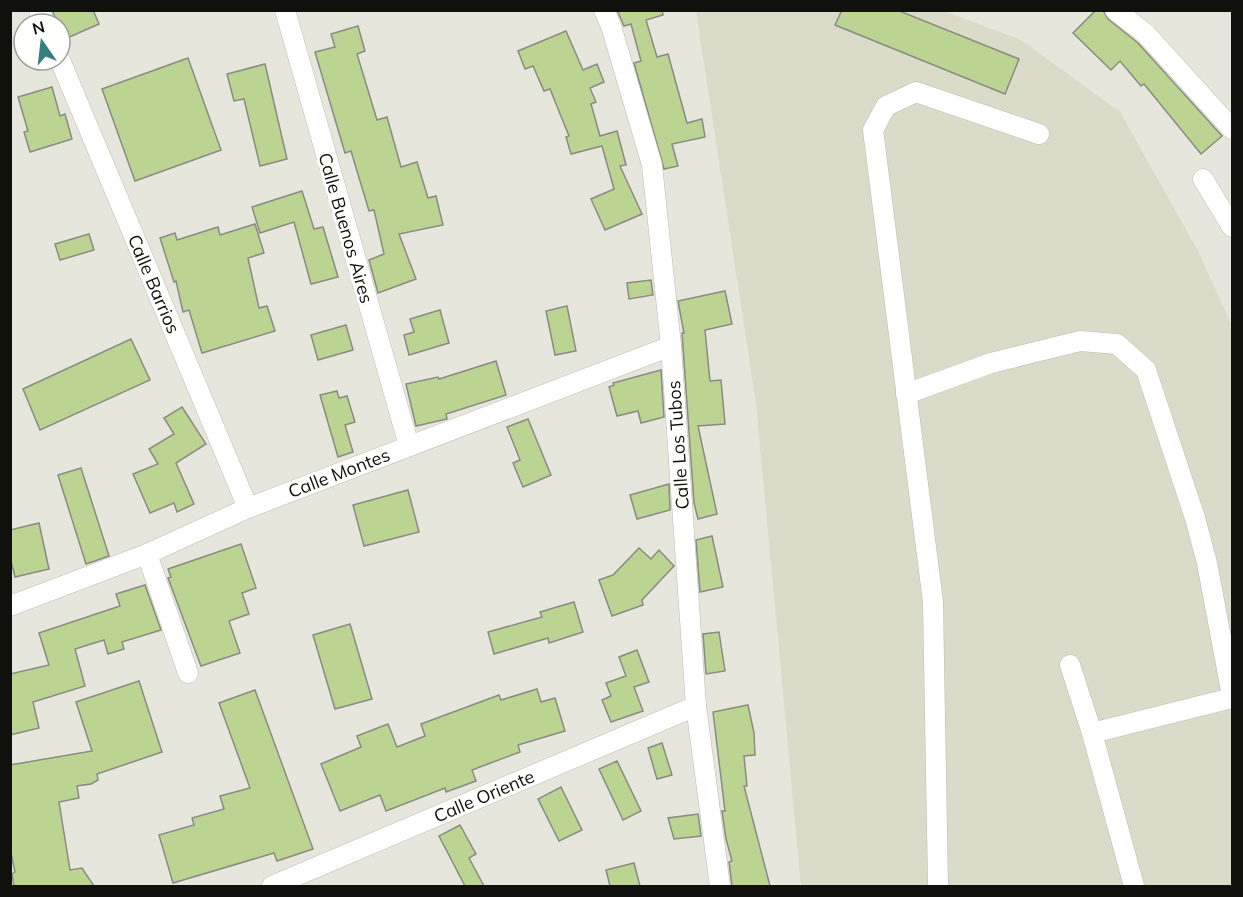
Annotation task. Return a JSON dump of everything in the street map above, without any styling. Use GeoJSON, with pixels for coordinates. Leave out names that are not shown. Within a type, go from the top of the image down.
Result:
{"type":"FeatureCollection","features":[{"type":"Feature","properties":{"kind":"street","name":"Calle Buenos Aires"},"geometry":{"type":"LineString","coordinates":[[285,10],[409,446]]}},
{"type":"Feature","properties":{"kind":"street","name":"Calle Los Tubos"},"geometry":{"type":"LineString","coordinates":[[604,10],[611,26],[652,165],[670,346],[696,706],[720,886]]}},
{"type":"Feature","properties":{"kind":"street"},"geometry":{"type":"LineString","coordinates":[[1115,10],[1146,34],[1233,129]]}},
{"type":"Feature","properties":{"kind":"street","name":"Calle Barrios"},"geometry":{"type":"LineString","coordinates":[[65,72],[249,508]]}},
{"type":"Feature","properties":{"kind":"street"},"geometry":{"type":"LineString","coordinates":[[938,886],[933,602],[873,130],[886,106],[916,92],[1039,134]]}},
{"type":"Feature","properties":{"kind":"street"},"geometry":{"type":"LineString","coordinates":[[1203,179],[1233,227]]}},
{"type":"Feature","properties":{"kind":"street"},"geometry":{"type":"LineString","coordinates":[[906,394],[991,363],[1080,341],[1117,345],[1146,370],[1195,518],[1233,697],[1092,733]]}},
{"type":"Feature","properties":{"kind":"street","name":"Calle Montes"},"geometry":{"type":"LineString","coordinates":[[10,606],[147,554],[249,508],[670,346]]}},
{"type":"Feature","properties":{"kind":"street"},"geometry":{"type":"LineString","coordinates":[[147,554],[188,673]]}},
{"type":"Feature","properties":{"kind":"street"},"geometry":{"type":"LineString","coordinates":[[1070,665],[1092,733],[1134,886]]}},
{"type":"Feature","properties":{"kind":"street","name":"Calle Oriente"},"geometry":{"type":"LineString","coordinates":[[272,886],[696,706]]}},
{"type":"Feature","properties":{"kind":"shaded area"},"geometry":{"type":"Polygon","coordinates":[[[696,11],[944,11],[1021,40],[1120,112],[1198,251],[1232,326],[1232,886],[801,886],[756,403],[696,11]]]}},
{"type":"Feature","properties":{"kind":"building"},"geometry":{"type":"Polygon","coordinates":[[[52,10],[93,10],[99,24],[72,36],[72,12],[53,12],[52,10]]]}},
{"type":"Feature","properties":{"kind":"building"},"geometry":{"type":"Polygon","coordinates":[[[617,10],[662,10],[663,15],[646,20],[657,57],[668,54],[687,123],[702,119],[705,137],[672,144],[678,166],[664,169],[634,63],[641,61],[631,24],[624,26],[617,10]]]}},
{"type":"Feature","properties":{"kind":"building"},"geometry":{"type":"Polygon","coordinates":[[[842,10],[897,10],[1019,59],[1005,94],[835,25],[842,10]]]}},
{"type":"Feature","properties":{"kind":"building"},"geometry":{"type":"Polygon","coordinates":[[[1096,10],[1103,10],[1108,19],[1138,43],[1222,136],[1201,154],[1144,84],[1141,86],[1120,61],[1111,70],[1073,33],[1096,10]]]}},
{"type":"Feature","properties":{"kind":"building"},"geometry":{"type":"Polygon","coordinates":[[[358,26],[365,51],[357,54],[377,120],[387,117],[401,167],[417,162],[428,198],[436,196],[443,225],[399,234],[416,279],[378,293],[369,260],[384,254],[374,210],[369,211],[351,151],[345,153],[315,52],[335,47],[331,34],[358,26]]]}},
{"type":"Feature","properties":{"kind":"building"},"geometry":{"type":"Polygon","coordinates":[[[566,31],[583,70],[597,64],[604,82],[590,88],[596,102],[591,104],[600,136],[617,131],[626,165],[620,166],[642,214],[605,230],[591,199],[614,189],[602,146],[571,154],[566,137],[569,136],[550,89],[544,91],[533,66],[525,69],[518,51],[566,31]]]}},
{"type":"Feature","properties":{"kind":"building"},"geometry":{"type":"Polygon","coordinates":[[[188,58],[221,150],[135,181],[102,89],[188,58]]]}},
{"type":"Feature","properties":{"kind":"building"},"geometry":{"type":"Polygon","coordinates":[[[265,64],[287,159],[260,166],[244,99],[234,101],[227,74],[265,64]]]}},
{"type":"Feature","properties":{"kind":"building"},"geometry":{"type":"Polygon","coordinates":[[[52,87],[60,116],[65,114],[72,139],[30,152],[24,132],[28,131],[18,97],[52,87]]]}},
{"type":"Feature","properties":{"kind":"building"},"geometry":{"type":"Polygon","coordinates":[[[302,191],[314,229],[323,227],[338,277],[311,284],[294,222],[260,233],[252,207],[302,191]]]}},
{"type":"Feature","properties":{"kind":"building"},"geometry":{"type":"Polygon","coordinates":[[[255,224],[264,253],[248,258],[259,308],[267,306],[275,331],[202,353],[189,310],[183,312],[176,281],[174,282],[160,238],[175,233],[177,240],[218,227],[220,235],[255,224]]]}},
{"type":"Feature","properties":{"kind":"building"},"geometry":{"type":"Polygon","coordinates":[[[89,234],[94,250],[60,260],[55,244],[89,234]]]}},
{"type":"Feature","properties":{"kind":"building"},"geometry":{"type":"Polygon","coordinates":[[[651,280],[653,295],[629,299],[627,283],[651,280]]]}},
{"type":"Feature","properties":{"kind":"building"},"geometry":{"type":"Polygon","coordinates":[[[725,291],[732,324],[705,330],[710,381],[721,380],[725,424],[698,426],[717,514],[698,519],[694,503],[682,333],[684,333],[678,301],[725,291]]]}},
{"type":"Feature","properties":{"kind":"building"},"geometry":{"type":"Polygon","coordinates":[[[567,306],[576,351],[555,355],[546,311],[567,306]]]}},
{"type":"Feature","properties":{"kind":"building"},"geometry":{"type":"Polygon","coordinates":[[[440,310],[449,343],[409,355],[404,335],[414,332],[410,319],[440,310]]]}},
{"type":"Feature","properties":{"kind":"building"},"geometry":{"type":"Polygon","coordinates":[[[346,325],[353,350],[318,360],[311,335],[346,325]]]}},
{"type":"Feature","properties":{"kind":"building"},"geometry":{"type":"Polygon","coordinates":[[[131,339],[150,380],[40,430],[23,389],[131,339]]]}},
{"type":"Feature","properties":{"kind":"building"},"geometry":{"type":"Polygon","coordinates":[[[496,361],[506,395],[446,414],[447,419],[416,426],[406,384],[438,377],[439,379],[496,361]]]}},
{"type":"Feature","properties":{"kind":"building"},"geometry":{"type":"Polygon","coordinates":[[[661,370],[664,417],[641,423],[638,411],[617,416],[609,387],[614,385],[613,383],[661,370]]]}},
{"type":"Feature","properties":{"kind":"building"},"geometry":{"type":"Polygon","coordinates":[[[337,391],[339,398],[347,396],[355,422],[345,425],[353,452],[338,457],[320,395],[337,391]]]}},
{"type":"Feature","properties":{"kind":"building"},"geometry":{"type":"Polygon","coordinates":[[[182,407],[206,444],[176,463],[194,504],[177,512],[174,503],[150,513],[133,474],[158,464],[149,449],[174,434],[164,418],[182,407]]]}},
{"type":"Feature","properties":{"kind":"building"},"geometry":{"type":"Polygon","coordinates":[[[528,419],[551,475],[523,487],[513,463],[520,460],[507,427],[528,419]]]}},
{"type":"Feature","properties":{"kind":"building"},"geometry":{"type":"Polygon","coordinates":[[[81,468],[109,556],[86,564],[58,475],[81,468]]]}},
{"type":"Feature","properties":{"kind":"building"},"geometry":{"type":"Polygon","coordinates":[[[669,484],[670,510],[637,519],[630,495],[669,484]]]}},
{"type":"Feature","properties":{"kind":"building"},"geometry":{"type":"Polygon","coordinates":[[[408,490],[419,532],[364,546],[353,505],[408,490]]]}},
{"type":"Feature","properties":{"kind":"building"},"geometry":{"type":"Polygon","coordinates":[[[39,523],[49,569],[15,577],[10,557],[10,530],[39,523]]]}},
{"type":"Feature","properties":{"kind":"building"},"geometry":{"type":"Polygon","coordinates":[[[712,536],[723,587],[700,592],[696,540],[712,536]]]}},
{"type":"Feature","properties":{"kind":"building"},"geometry":{"type":"Polygon","coordinates":[[[241,544],[256,588],[242,593],[249,614],[229,621],[240,653],[201,666],[168,578],[171,577],[168,569],[241,544]]]}},
{"type":"Feature","properties":{"kind":"building"},"geometry":{"type":"Polygon","coordinates":[[[639,548],[651,559],[659,550],[674,566],[642,600],[643,605],[612,616],[599,580],[613,575],[639,548]]]}},
{"type":"Feature","properties":{"kind":"building"},"geometry":{"type":"Polygon","coordinates":[[[145,585],[161,630],[122,642],[124,649],[108,654],[104,640],[75,649],[85,686],[33,702],[39,728],[10,735],[10,674],[49,665],[39,633],[120,606],[116,594],[145,585]]]}},
{"type":"Feature","properties":{"kind":"building"},"geometry":{"type":"Polygon","coordinates":[[[574,602],[583,632],[549,643],[548,638],[494,654],[488,632],[542,617],[540,612],[574,602]]]}},
{"type":"Feature","properties":{"kind":"building"},"geometry":{"type":"Polygon","coordinates":[[[350,624],[372,699],[335,709],[313,635],[350,624]]]}},
{"type":"Feature","properties":{"kind":"building"},"geometry":{"type":"Polygon","coordinates":[[[719,632],[725,671],[706,674],[703,634],[719,632]]]}},
{"type":"Feature","properties":{"kind":"building"},"geometry":{"type":"Polygon","coordinates":[[[637,650],[649,682],[634,687],[643,711],[611,722],[602,700],[611,696],[606,683],[626,676],[619,657],[637,650]]]}},
{"type":"Feature","properties":{"kind":"building"},"geometry":{"type":"Polygon","coordinates":[[[139,681],[162,752],[97,774],[98,780],[91,784],[77,786],[79,798],[59,802],[70,870],[82,868],[94,886],[14,886],[12,874],[15,872],[10,849],[10,765],[92,751],[76,702],[139,681]]]}},
{"type":"Feature","properties":{"kind":"building"},"geometry":{"type":"Polygon","coordinates":[[[537,689],[541,702],[555,698],[565,731],[518,745],[520,752],[472,770],[476,781],[446,792],[445,788],[386,811],[380,795],[340,811],[321,764],[361,747],[357,736],[388,724],[397,747],[425,736],[421,724],[499,695],[501,700],[537,689]]]}},
{"type":"Feature","properties":{"kind":"building"},"geometry":{"type":"Polygon","coordinates":[[[255,690],[313,849],[277,861],[274,853],[173,883],[159,835],[194,825],[192,818],[224,809],[220,796],[250,788],[219,703],[255,690]]]}},
{"type":"Feature","properties":{"kind":"building"},"geometry":{"type":"Polygon","coordinates":[[[748,705],[754,733],[755,755],[744,756],[747,786],[744,786],[770,886],[732,886],[729,862],[732,861],[722,811],[725,811],[713,712],[748,705]]]}},
{"type":"Feature","properties":{"kind":"building"},"geometry":{"type":"Polygon","coordinates":[[[662,743],[672,775],[657,779],[648,748],[662,743]]]}},
{"type":"Feature","properties":{"kind":"building"},"geometry":{"type":"Polygon","coordinates":[[[617,761],[641,811],[623,820],[599,769],[617,761]]]}},
{"type":"Feature","properties":{"kind":"building"},"geometry":{"type":"Polygon","coordinates":[[[561,787],[582,830],[559,841],[538,799],[561,787]]]}},
{"type":"Feature","properties":{"kind":"building"},"geometry":{"type":"Polygon","coordinates":[[[698,814],[701,836],[674,839],[668,818],[698,814]]]}},
{"type":"Feature","properties":{"kind":"building"},"geometry":{"type":"Polygon","coordinates":[[[460,825],[476,854],[469,858],[484,886],[465,886],[439,836],[460,825]]]}},
{"type":"Feature","properties":{"kind":"building"},"geometry":{"type":"Polygon","coordinates":[[[634,863],[640,886],[610,886],[606,870],[634,863]]]}}]}
